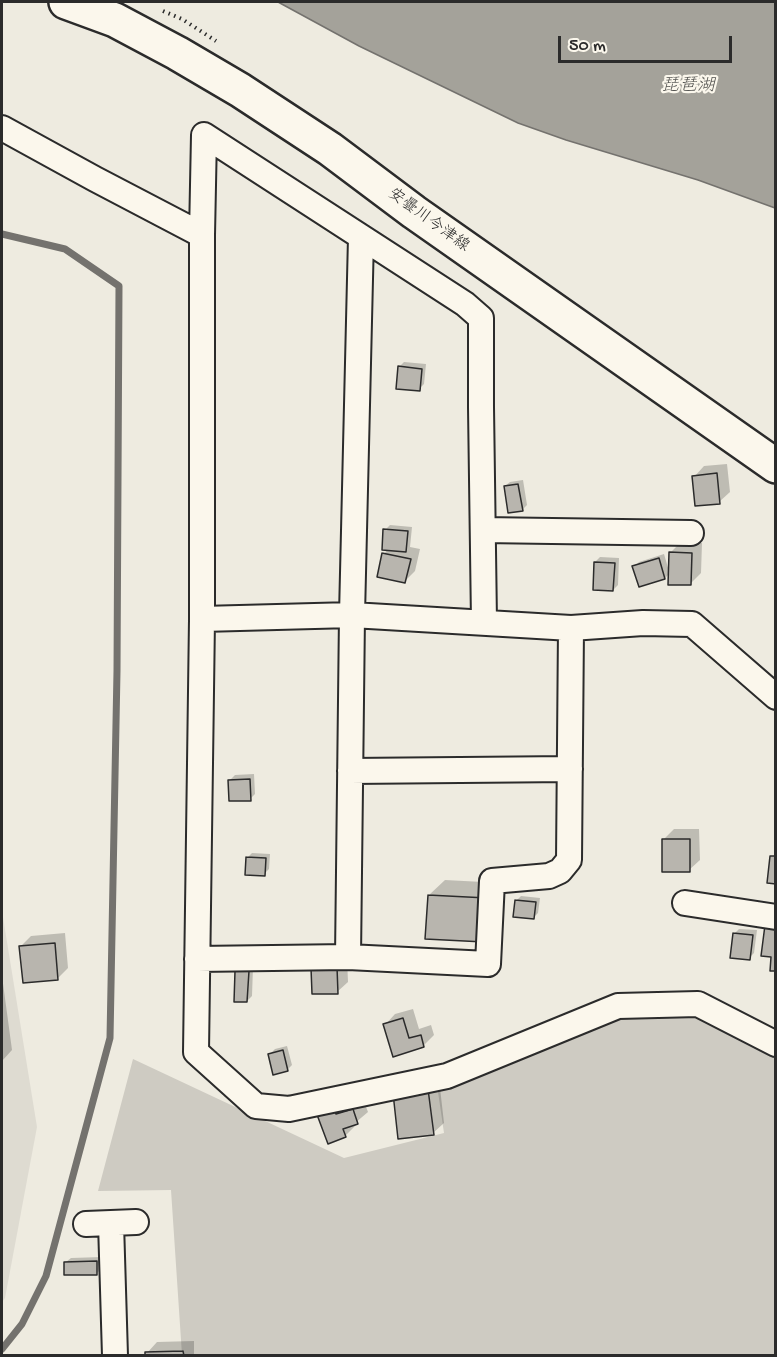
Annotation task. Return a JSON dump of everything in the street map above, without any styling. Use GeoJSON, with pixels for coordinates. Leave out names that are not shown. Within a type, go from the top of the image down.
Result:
{"type":"FeatureCollection","features":[{"type":"Feature","properties":{"kind":"main road","name":"安曇川今津線"},"geometry":{"type":"LineString","coordinates":[[66,2],[115,20],[177,53],[260,103],[330,149],[414,212],[776,466]]}},
{"type":"Feature","properties":{"kind":"street"},"geometry":{"type":"LineString","coordinates":[[2,128],[202,235]]}},
{"type":"Feature","properties":{"kind":"street"},"geometry":{"type":"LineString","coordinates":[[484,622],[481,318],[465,304],[204,135],[202,619],[196,1052],[256,1106],[288,1109],[447,1076],[618,1006],[698,1004],[776,1044]]}},
{"type":"Feature","properties":{"kind":"street"},"geometry":{"type":"LineString","coordinates":[[348,957],[352,615],[361,237]]}},
{"type":"Feature","properties":{"kind":"street"},"geometry":{"type":"LineString","coordinates":[[483,530],[691,533]]}},
{"type":"Feature","properties":{"kind":"street"},"geometry":{"type":"LineString","coordinates":[[202,619],[352,615],[571,628],[643,623],[692,624],[776,696]]}},
{"type":"Feature","properties":{"kind":"street"},"geometry":{"type":"LineString","coordinates":[[198,959],[348,957],[488,964],[492,881],[549,876],[560,871],[569,860],[571,628]]}},
{"type":"Feature","properties":{"kind":"street"},"geometry":{"type":"LineString","coordinates":[[350,771],[570,770]]}},
{"type":"Feature","properties":{"kind":"street"},"geometry":{"type":"LineString","coordinates":[[685,903],[776,917]]}},
{"type":"Feature","properties":{"kind":"street"},"geometry":{"type":"LineString","coordinates":[[86,1224],[136,1222]]}},
{"type":"Feature","properties":{"kind":"street"},"geometry":{"type":"LineString","coordinates":[[111,1223],[115,1356]]}},
{"type":"Feature","properties":{"kind":"shaded area"},"geometry":{"type":"Polygon","coordinates":[[[2,911],[37,1127],[5,1298],[2,1302],[2,911]]]}},
{"type":"Feature","properties":{"kind":"shaded area"},"geometry":{"type":"Polygon","coordinates":[[[620,1017],[699,1017],[775,1056],[775,1355],[182,1355],[171,1190],[98,1191],[133,1059],[344,1158],[444,1133],[438,1092],[620,1017]]]}},
{"type":"Feature","properties":{"kind":"water","name":"琵琶湖"},"geometry":{"type":"Polygon","coordinates":[[[278,2],[775,2],[775,208],[698,180],[518,123],[359,46],[278,2]]]}},
{"type":"Feature","properties":{"kind":"building"},"geometry":{"type":"Polygon","coordinates":[[[398,366],[422,369],[420,391],[396,389],[398,366]]]}},
{"type":"Feature","properties":{"kind":"building"},"geometry":{"type":"Polygon","coordinates":[[[717,473],[720,504],[695,506],[692,476],[717,473]]]}},
{"type":"Feature","properties":{"kind":"building"},"geometry":{"type":"Polygon","coordinates":[[[518,484],[523,511],[508,513],[504,486],[518,484]]]}},
{"type":"Feature","properties":{"kind":"building"},"geometry":{"type":"Polygon","coordinates":[[[383,529],[408,531],[406,552],[382,550],[383,529]]]}},
{"type":"Feature","properties":{"kind":"building"},"geometry":{"type":"Polygon","coordinates":[[[669,552],[692,553],[691,585],[668,585],[669,552]]]}},
{"type":"Feature","properties":{"kind":"building"},"geometry":{"type":"Polygon","coordinates":[[[382,553],[411,559],[405,583],[377,577],[382,553]]]}},
{"type":"Feature","properties":{"kind":"building"},"geometry":{"type":"Polygon","coordinates":[[[659,558],[665,579],[639,587],[632,566],[659,558]]]}},
{"type":"Feature","properties":{"kind":"building"},"geometry":{"type":"Polygon","coordinates":[[[594,562],[615,563],[613,591],[593,590],[594,562]]]}},
{"type":"Feature","properties":{"kind":"building"},"geometry":{"type":"Polygon","coordinates":[[[250,779],[251,801],[229,801],[228,780],[250,779]]]}},
{"type":"Feature","properties":{"kind":"building"},"geometry":{"type":"Polygon","coordinates":[[[662,839],[690,839],[690,872],[662,872],[662,839]]]}},
{"type":"Feature","properties":{"kind":"building"},"geometry":{"type":"Polygon","coordinates":[[[770,856],[776,856],[776,884],[767,883],[770,856]]]}},
{"type":"Feature","properties":{"kind":"building"},"geometry":{"type":"Polygon","coordinates":[[[246,857],[266,858],[265,876],[245,875],[246,857]]]}},
{"type":"Feature","properties":{"kind":"building"},"geometry":{"type":"Polygon","coordinates":[[[428,895],[487,898],[484,942],[425,939],[428,895]]]}},
{"type":"Feature","properties":{"kind":"building"},"geometry":{"type":"Polygon","coordinates":[[[515,900],[536,902],[534,919],[513,917],[515,900]]]}},
{"type":"Feature","properties":{"kind":"building"},"geometry":{"type":"Polygon","coordinates":[[[765,925],[776,927],[776,971],[770,971],[771,957],[761,956],[765,925]]]}},
{"type":"Feature","properties":{"kind":"building"},"geometry":{"type":"Polygon","coordinates":[[[733,933],[753,935],[750,960],[730,958],[733,933]]]}},
{"type":"Feature","properties":{"kind":"building"},"geometry":{"type":"Polygon","coordinates":[[[55,943],[58,980],[23,983],[19,946],[55,943]]]}},
{"type":"Feature","properties":{"kind":"building"},"geometry":{"type":"Polygon","coordinates":[[[337,967],[338,994],[312,994],[311,968],[337,967]]]}},
{"type":"Feature","properties":{"kind":"building"},"geometry":{"type":"Polygon","coordinates":[[[235,971],[249,971],[247,1002],[234,1002],[235,971]]]}},
{"type":"Feature","properties":{"kind":"building"},"geometry":{"type":"Polygon","coordinates":[[[403,1018],[409,1038],[421,1035],[424,1047],[393,1057],[383,1024],[403,1018]]]}},
{"type":"Feature","properties":{"kind":"building"},"geometry":{"type":"Polygon","coordinates":[[[283,1050],[288,1071],[273,1075],[268,1054],[283,1050]]]}},
{"type":"Feature","properties":{"kind":"building"},"geometry":{"type":"Polygon","coordinates":[[[428,1089],[434,1135],[398,1139],[393,1093],[428,1089]]]}},
{"type":"Feature","properties":{"kind":"building"},"geometry":{"type":"Polygon","coordinates":[[[333,1106],[336,1114],[353,1109],[358,1124],[343,1129],[346,1137],[328,1144],[316,1112],[333,1106]]]}},
{"type":"Feature","properties":{"kind":"building"},"geometry":{"type":"Polygon","coordinates":[[[97,1261],[97,1275],[64,1275],[64,1262],[97,1261]]]}},
{"type":"Feature","properties":{"kind":"building"},"geometry":{"type":"Polygon","coordinates":[[[183,1351],[184,1356],[145,1356],[145,1352],[183,1351]]]}},
{"type":"Feature","properties":{"kind":"waterway"},"geometry":{"type":"LineString","coordinates":[[2,234],[65,249],[119,286],[117,671],[110,1038],[46,1276],[22,1324],[2,1349]]}}]}
